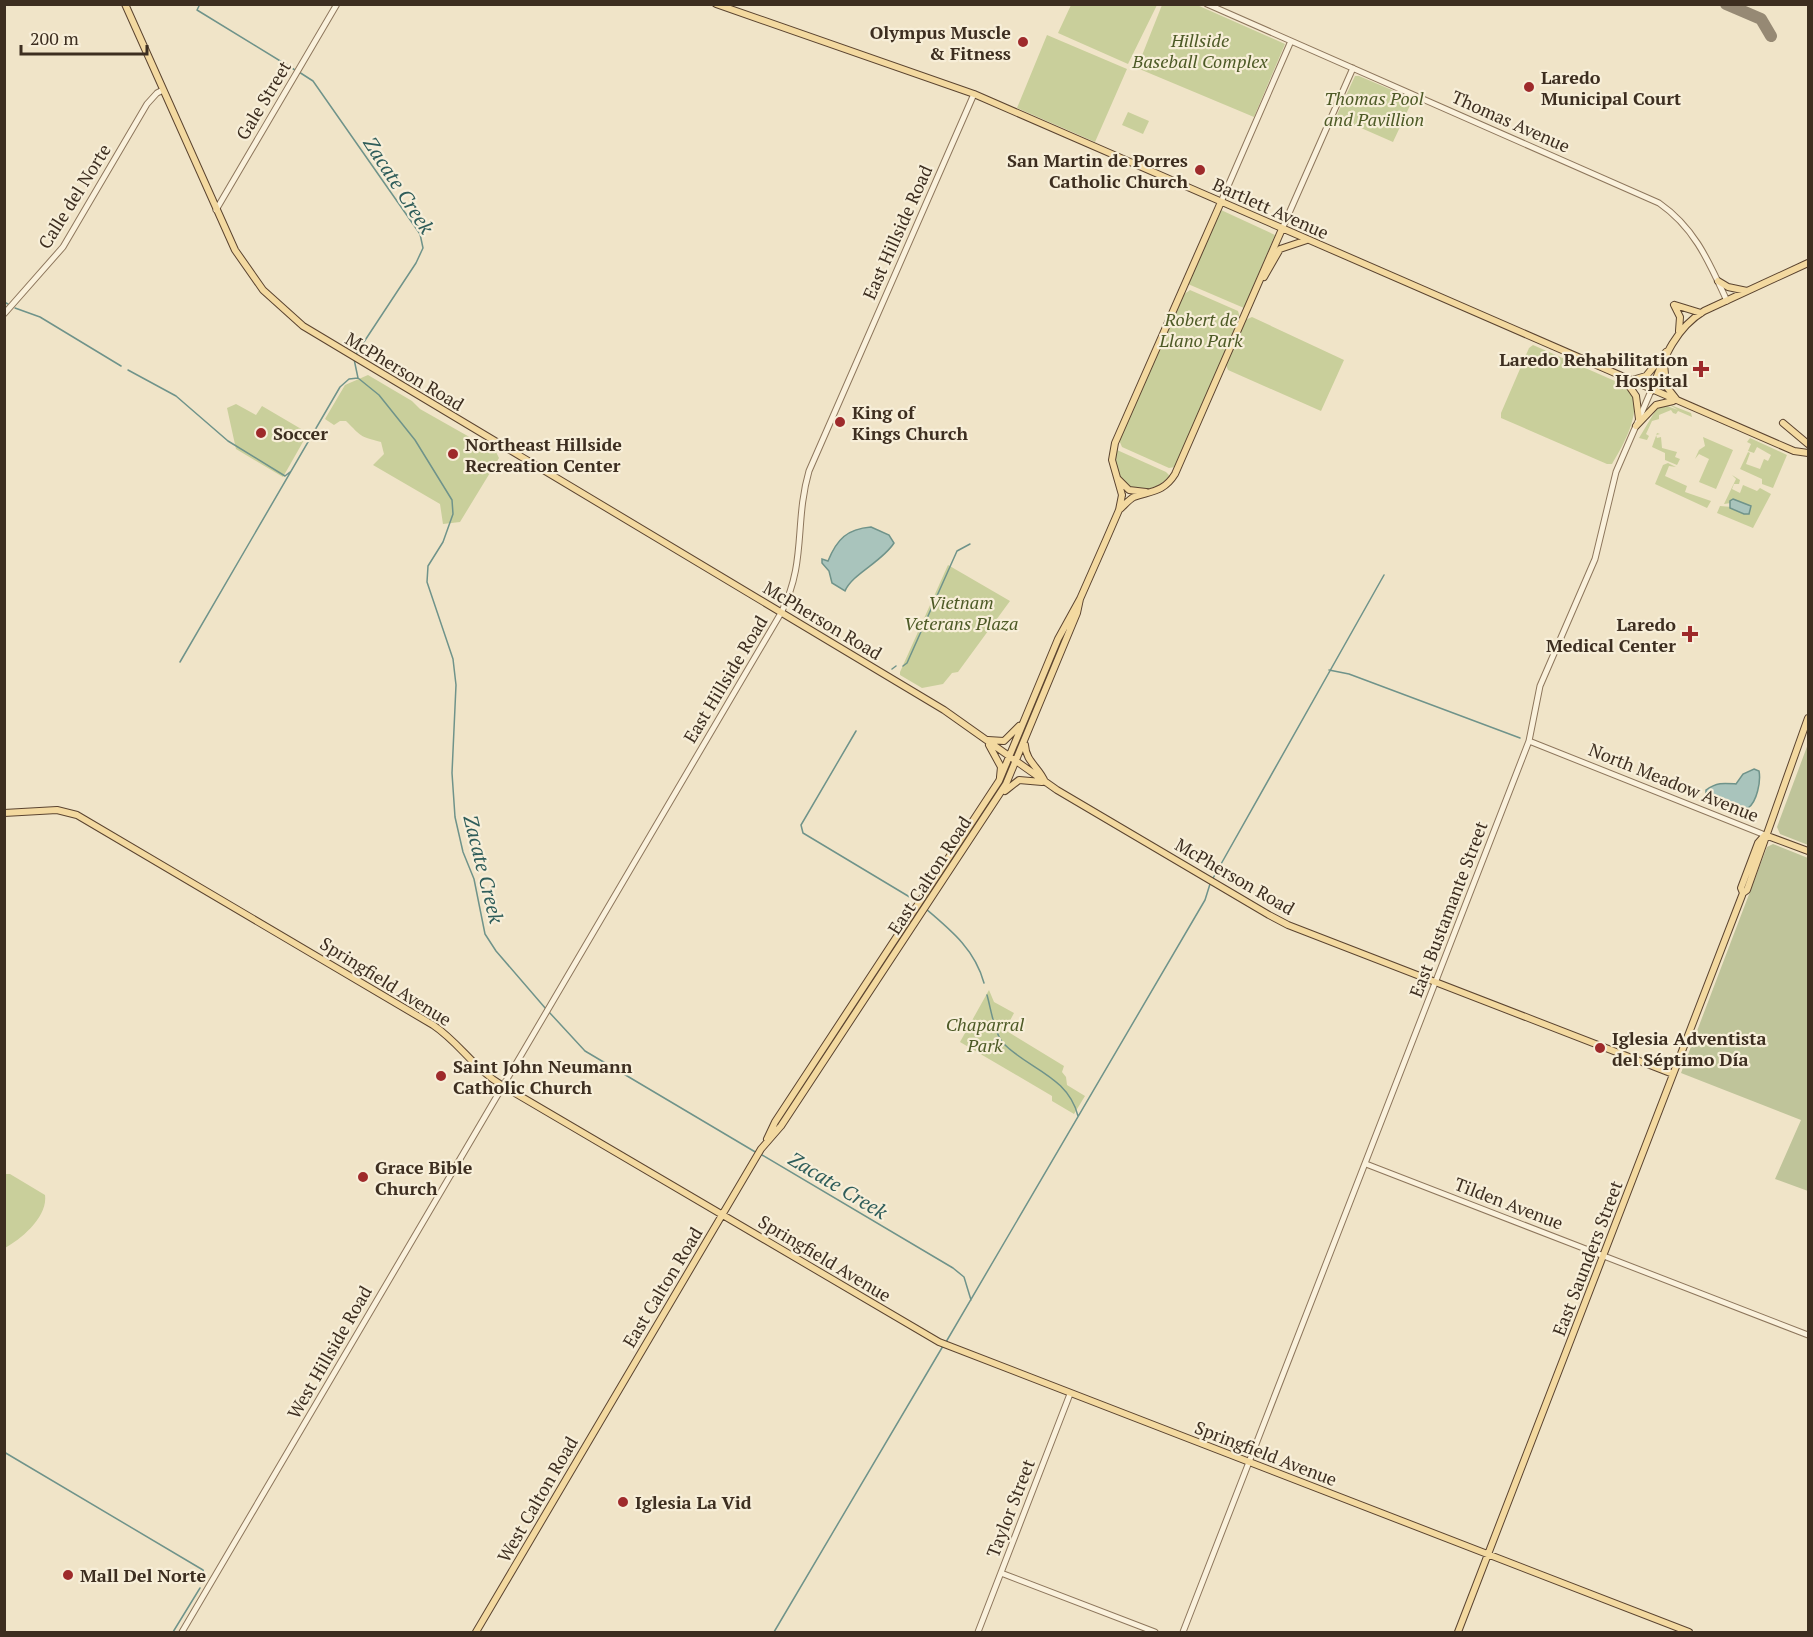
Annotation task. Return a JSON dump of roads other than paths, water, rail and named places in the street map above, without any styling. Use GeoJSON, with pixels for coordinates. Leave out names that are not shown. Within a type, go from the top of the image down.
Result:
{"type":"FeatureCollection","features":[{"type":"Feature","properties":{"kind":"main road","name":"McPherson Road"},"geometry":{"type":"LineString","coordinates":[[125,4],[216,211],[240,258],[271,299],[303,326],[944,710],[1045,782],[1288,925],[1673,1074]]}},
{"type":"Feature","properties":{"kind":"main road","name":"Bartlett Avenue"},"geometry":{"type":"LineString","coordinates":[[716,4],[974,94],[1674,401],[1794,451],[1809,453]]}},
{"type":"Feature","properties":{"kind":"main road"},"geometry":{"type":"LineString","coordinates":[[1116,477],[1129,490],[1132,495],[1130,499],[1125,499],[1122,495],[1116,477],[1112,460],[1115,443],[1221,202]]}},
{"type":"Feature","properties":{"kind":"main road","name":"East Calton Road"},"geometry":{"type":"LineString","coordinates":[[1119,510],[1130,499],[1166,486],[1175,474],[1282,229]]}},
{"type":"Feature","properties":{"kind":"main road"},"geometry":{"type":"LineString","coordinates":[[1257,287],[1280,249],[1307,240]]}},
{"type":"Feature","properties":{"kind":"main road","name":"East Bustamante Street"},"geometry":{"type":"LineString","coordinates":[[1651,391],[1669,348],[1678,335],[1701,313],[1809,263]]}},
{"type":"Feature","properties":{"kind":"main road"},"geometry":{"type":"LineString","coordinates":[[1718,281],[1728,288],[1748,291]]}},
{"type":"Feature","properties":{"kind":"main road"},"geometry":{"type":"LineString","coordinates":[[1678,335],[1680,317],[1674,304],[1701,313]]}},
{"type":"Feature","properties":{"kind":"main road"},"geometry":{"type":"LineString","coordinates":[[1639,419],[1636,398],[1626,380],[1647,376],[1669,348]]}},
{"type":"Feature","properties":{"kind":"main road"},"geometry":{"type":"LineString","coordinates":[[1665,359],[1666,386],[1682,404]]}},
{"type":"Feature","properties":{"kind":"main road"},"geometry":{"type":"LineString","coordinates":[[1635,426],[1656,405],[1674,401]]}},
{"type":"Feature","properties":{"kind":"main road"},"geometry":{"type":"LineString","coordinates":[[1783,423],[1809,444]]}},
{"type":"Feature","properties":{"kind":"main road"},"geometry":{"type":"LineString","coordinates":[[1122,495],[1124,490],[1149,493]]}},
{"type":"Feature","properties":{"kind":"main road","name":"East Calton Road"},"geometry":{"type":"LineString","coordinates":[[808,1078],[877,966],[999,781],[1023,721],[1119,510],[1122,495]]}},
{"type":"Feature","properties":{"kind":"main road","name":"East Calton Road"},"geometry":{"type":"LineString","coordinates":[[624,1380],[762,1149],[775,1122],[884,970],[998,797],[1017,763],[1061,641]]}},
{"type":"Feature","properties":{"kind":"main road","name":"East Saunders Street"},"geometry":{"type":"LineString","coordinates":[[1458,1632],[1743,893],[1741,888],[1758,843],[1765,835],[1809,718]]}},
{"type":"Feature","properties":{"kind":"main road"},"geometry":{"type":"LineString","coordinates":[[999,781],[1000,767],[985,740],[1007,739],[1023,721]]}},
{"type":"Feature","properties":{"kind":"main road"},"geometry":{"type":"LineString","coordinates":[[998,797],[1019,780],[1045,782],[1040,770],[1027,758],[1025,739]]}},
{"type":"Feature","properties":{"kind":"main road","name":"Springfield Avenue"},"geometry":{"type":"LineString","coordinates":[[4,813],[57,810],[77,815],[433,1025],[446,1034],[477,1068],[503,1086],[939,1342],[1689,1632]]}},
{"type":"Feature","properties":{"kind":"main road"},"geometry":{"type":"LineString","coordinates":[[974,820],[977,829]]}},
{"type":"Feature","properties":{"kind":"main road","name":"North Meadow Avenue"},"geometry":{"type":"LineString","coordinates":[[1765,835],[1809,851]]}},
{"type":"Feature","properties":{"kind":"main road"},"geometry":{"type":"LineString","coordinates":[[962,838],[968,843]]}},
{"type":"Feature","properties":{"kind":"main road"},"geometry":{"type":"LineString","coordinates":[[936,878],[942,883]]}},
{"type":"Feature","properties":{"kind":"main road"},"geometry":{"type":"LineString","coordinates":[[877,966],[884,970]]}},
{"type":"Feature","properties":{"kind":"main road","name":"West Calton Road"},"geometry":{"type":"LineString","coordinates":[[476,1632],[624,1380]]}},
{"type":"Feature","properties":{"kind":"street","name":"Gale Street"},"geometry":{"type":"LineString","coordinates":[[216,211],[337,4]]}},
{"type":"Feature","properties":{"kind":"street","name":"Thomas Avenue"},"geometry":{"type":"LineString","coordinates":[[1207,4],[1659,203],[1683,222],[1692,233],[1727,301]]}},
{"type":"Feature","properties":{"kind":"street"},"geometry":{"type":"LineString","coordinates":[[1221,202],[1291,41]]}},
{"type":"Feature","properties":{"kind":"street","name":"East Calton Road"},"geometry":{"type":"LineString","coordinates":[[1282,229],[1353,68]]}},
{"type":"Feature","properties":{"kind":"street","name":"Calle del Norte"},"geometry":{"type":"LineString","coordinates":[[4,314],[63,247],[147,104],[157,93],[164,90]]}},
{"type":"Feature","properties":{"kind":"street","name":"East Hillside Road"},"geometry":{"type":"LineString","coordinates":[[503,1086],[782,613],[792,592],[798,571],[803,497],[809,471],[974,94]]}},
{"type":"Feature","properties":{"kind":"street","name":"East Bustamante Street"},"geometry":{"type":"LineString","coordinates":[[1183,1632],[1529,741],[1540,686],[1595,559],[1616,472],[1651,391]]}},
{"type":"Feature","properties":{"kind":"street","name":"North Meadow Avenue"},"geometry":{"type":"LineString","coordinates":[[1529,741],[1752,827],[1765,835]]}},
{"type":"Feature","properties":{"kind":"street","name":"West Hillside Road"},"geometry":{"type":"LineString","coordinates":[[182,1632],[503,1086]]}},
{"type":"Feature","properties":{"kind":"street","name":"Tilden Avenue"},"geometry":{"type":"LineString","coordinates":[[1366,1164],[1809,1335]]}},
{"type":"Feature","properties":{"kind":"street","name":"Taylor Street"},"geometry":{"type":"LineString","coordinates":[[978,1632],[1070,1394]]}},
{"type":"Feature","properties":{"kind":"street"},"geometry":{"type":"LineString","coordinates":[[1001,1573],[1155,1632]]}},
{"type":"Feature","properties":{"kind":"water"},"geometry":{"type":"Polygon","coordinates":[[[1733,499],[1751,506],[1749,514],[1730,508],[1730,501],[1733,499]]]}},
{"type":"Feature","properties":{"kind":"water"},"geometry":{"type":"Polygon","coordinates":[[[871,527],[889,535],[894,543],[889,550],[854,579],[845,591],[832,583],[829,571],[822,563],[822,559],[828,561],[844,536],[855,530],[871,527]]]}},
{"type":"Feature","properties":{"kind":"water"},"geometry":{"type":"Polygon","coordinates":[[[1754,769],[1759,771],[1759,786],[1754,801],[1748,808],[1741,809],[1706,794],[1706,790],[1717,784],[1736,784],[1743,774],[1754,769]]]}},
{"type":"Feature","properties":{"kind":"waterway","name":"Zacate Creek"},"geometry":{"type":"LineString","coordinates":[[200,4],[197,10],[295,70]]}},
{"type":"Feature","properties":{"kind":"waterway","name":"Zacate Creek"},"geometry":{"type":"LineString","coordinates":[[299,72],[313,81],[420,234],[423,248],[416,263],[356,354]]}},
{"type":"Feature","properties":{"kind":"waterway"},"geometry":{"type":"LineString","coordinates":[[4,302],[8,304]]}},
{"type":"Feature","properties":{"kind":"waterway"},"geometry":{"type":"LineString","coordinates":[[15,308],[40,317],[121,366]]}},
{"type":"Feature","properties":{"kind":"waterway","name":"Zacate Creek"},"geometry":{"type":"LineString","coordinates":[[354,359],[358,378],[379,395],[415,440],[452,500],[453,514],[443,542],[428,566],[427,582],[453,659],[456,685],[452,773],[455,817],[463,852],[474,879],[485,934],[496,951],[546,1009]]}},
{"type":"Feature","properties":{"kind":"waterway"},"geometry":{"type":"LineString","coordinates":[[128,370],[176,396],[228,441],[285,476],[290,472]]}},
{"type":"Feature","properties":{"kind":"waterway"},"geometry":{"type":"LineString","coordinates":[[180,662],[340,387],[349,379],[358,378]]}},
{"type":"Feature","properties":{"kind":"waterway"},"geometry":{"type":"LineString","coordinates":[[903,666],[907,663],[957,551],[970,544]]}},
{"type":"Feature","properties":{"kind":"waterway"},"geometry":{"type":"LineString","coordinates":[[1212,880],[1384,575]]}},
{"type":"Feature","properties":{"kind":"waterway"},"geometry":{"type":"LineString","coordinates":[[892,669],[896,666]]}},
{"type":"Feature","properties":{"kind":"waterway"},"geometry":{"type":"LineString","coordinates":[[1329,670],[1349,674],[1520,738]]}},
{"type":"Feature","properties":{"kind":"waterway"},"geometry":{"type":"LineString","coordinates":[[856,731],[801,825],[803,833],[918,902]]}},
{"type":"Feature","properties":{"kind":"waterway"},"geometry":{"type":"LineString","coordinates":[[946,1342],[1205,900],[1210,884]]}},
{"type":"Feature","properties":{"kind":"waterway"},"geometry":{"type":"LineString","coordinates":[[926,909],[969,951],[984,983]]}},
{"type":"Feature","properties":{"kind":"waterway"},"geometry":{"type":"LineString","coordinates":[[987,995],[995,1027],[1003,1043],[1066,1091],[1078,1116]]}},
{"type":"Feature","properties":{"kind":"waterway","name":"Zacate Creek"},"geometry":{"type":"LineString","coordinates":[[549,1012],[585,1051],[757,1153]]}},
{"type":"Feature","properties":{"kind":"waterway","name":"Zacate Creek"},"geometry":{"type":"LineString","coordinates":[[762,1155],[953,1268],[964,1277],[971,1300]]}},
{"type":"Feature","properties":{"kind":"waterway","name":"Zacate Creek"},"geometry":{"type":"LineString","coordinates":[[774,1632],[943,1346]]}},
{"type":"Feature","properties":{"kind":"waterway"},"geometry":{"type":"LineString","coordinates":[[4,1452],[203,1570],[205,1578]]}},
{"type":"Feature","properties":{"kind":"waterway"},"geometry":{"type":"LineString","coordinates":[[173,1632],[200,1588]]}},
{"type":"Feature","properties":{"kind":"place","name":"Olympus Muscle & Fitness"},"geometry":{"type":"Point","coordinates":[1023,42]}},
{"type":"Feature","properties":{"kind":"place","name":"Laredo Municipal Court"},"geometry":{"type":"Point","coordinates":[1529,87]}},
{"type":"Feature","properties":{"kind":"place","name":"San Martin de Porres Catholic Church"},"geometry":{"type":"Point","coordinates":[1200,170]}},
{"type":"Feature","properties":{"kind":"place","name":"Laredo Rehabilitation Hospital"},"geometry":{"type":"Point","coordinates":[1701,369]}},
{"type":"Feature","properties":{"kind":"place","name":"King of Kings Church"},"geometry":{"type":"Point","coordinates":[840,422]}},
{"type":"Feature","properties":{"kind":"place","name":"Soccer"},"geometry":{"type":"Point","coordinates":[261,433]}},
{"type":"Feature","properties":{"kind":"place","name":"Northeast Hillside Recreation Center"},"geometry":{"type":"Point","coordinates":[453,454]}},
{"type":"Feature","properties":{"kind":"place","name":"Laredo Medical Center"},"geometry":{"type":"Point","coordinates":[1690,634]}},
{"type":"Feature","properties":{"kind":"place","name":"Iglesia Adventista del Séptimo Día"},"geometry":{"type":"Point","coordinates":[1600,1048]}},
{"type":"Feature","properties":{"kind":"place","name":"Saint John Neumann Catholic Church"},"geometry":{"type":"Point","coordinates":[441,1076]}},
{"type":"Feature","properties":{"kind":"place","name":"Grace Bible Church"},"geometry":{"type":"Point","coordinates":[363,1177]}},
{"type":"Feature","properties":{"kind":"place","name":"Iglesia La Vid"},"geometry":{"type":"Point","coordinates":[623,1502]}},
{"type":"Feature","properties":{"kind":"place","name":"Mall Del Norte"},"geometry":{"type":"Point","coordinates":[68,1575]}},
{"type":"Feature","properties":{"kind":"park label","name":"Hillside Baseball Complex"},"geometry":{"type":"Point","coordinates":[1200,50]}},
{"type":"Feature","properties":{"kind":"park label","name":"Thomas Pool and Pavillion"},"geometry":{"type":"Point","coordinates":[1374,108]}},
{"type":"Feature","properties":{"kind":"park label","name":"Robert de Llano Park"},"geometry":{"type":"Point","coordinates":[1201,329]}},
{"type":"Feature","properties":{"kind":"park label","name":"Vietnam Veterans Plaza"},"geometry":{"type":"Point","coordinates":[961,612]}},
{"type":"Feature","properties":{"kind":"park label","name":"Chaparral Park"},"geometry":{"type":"Point","coordinates":[985,1034]}}]}
